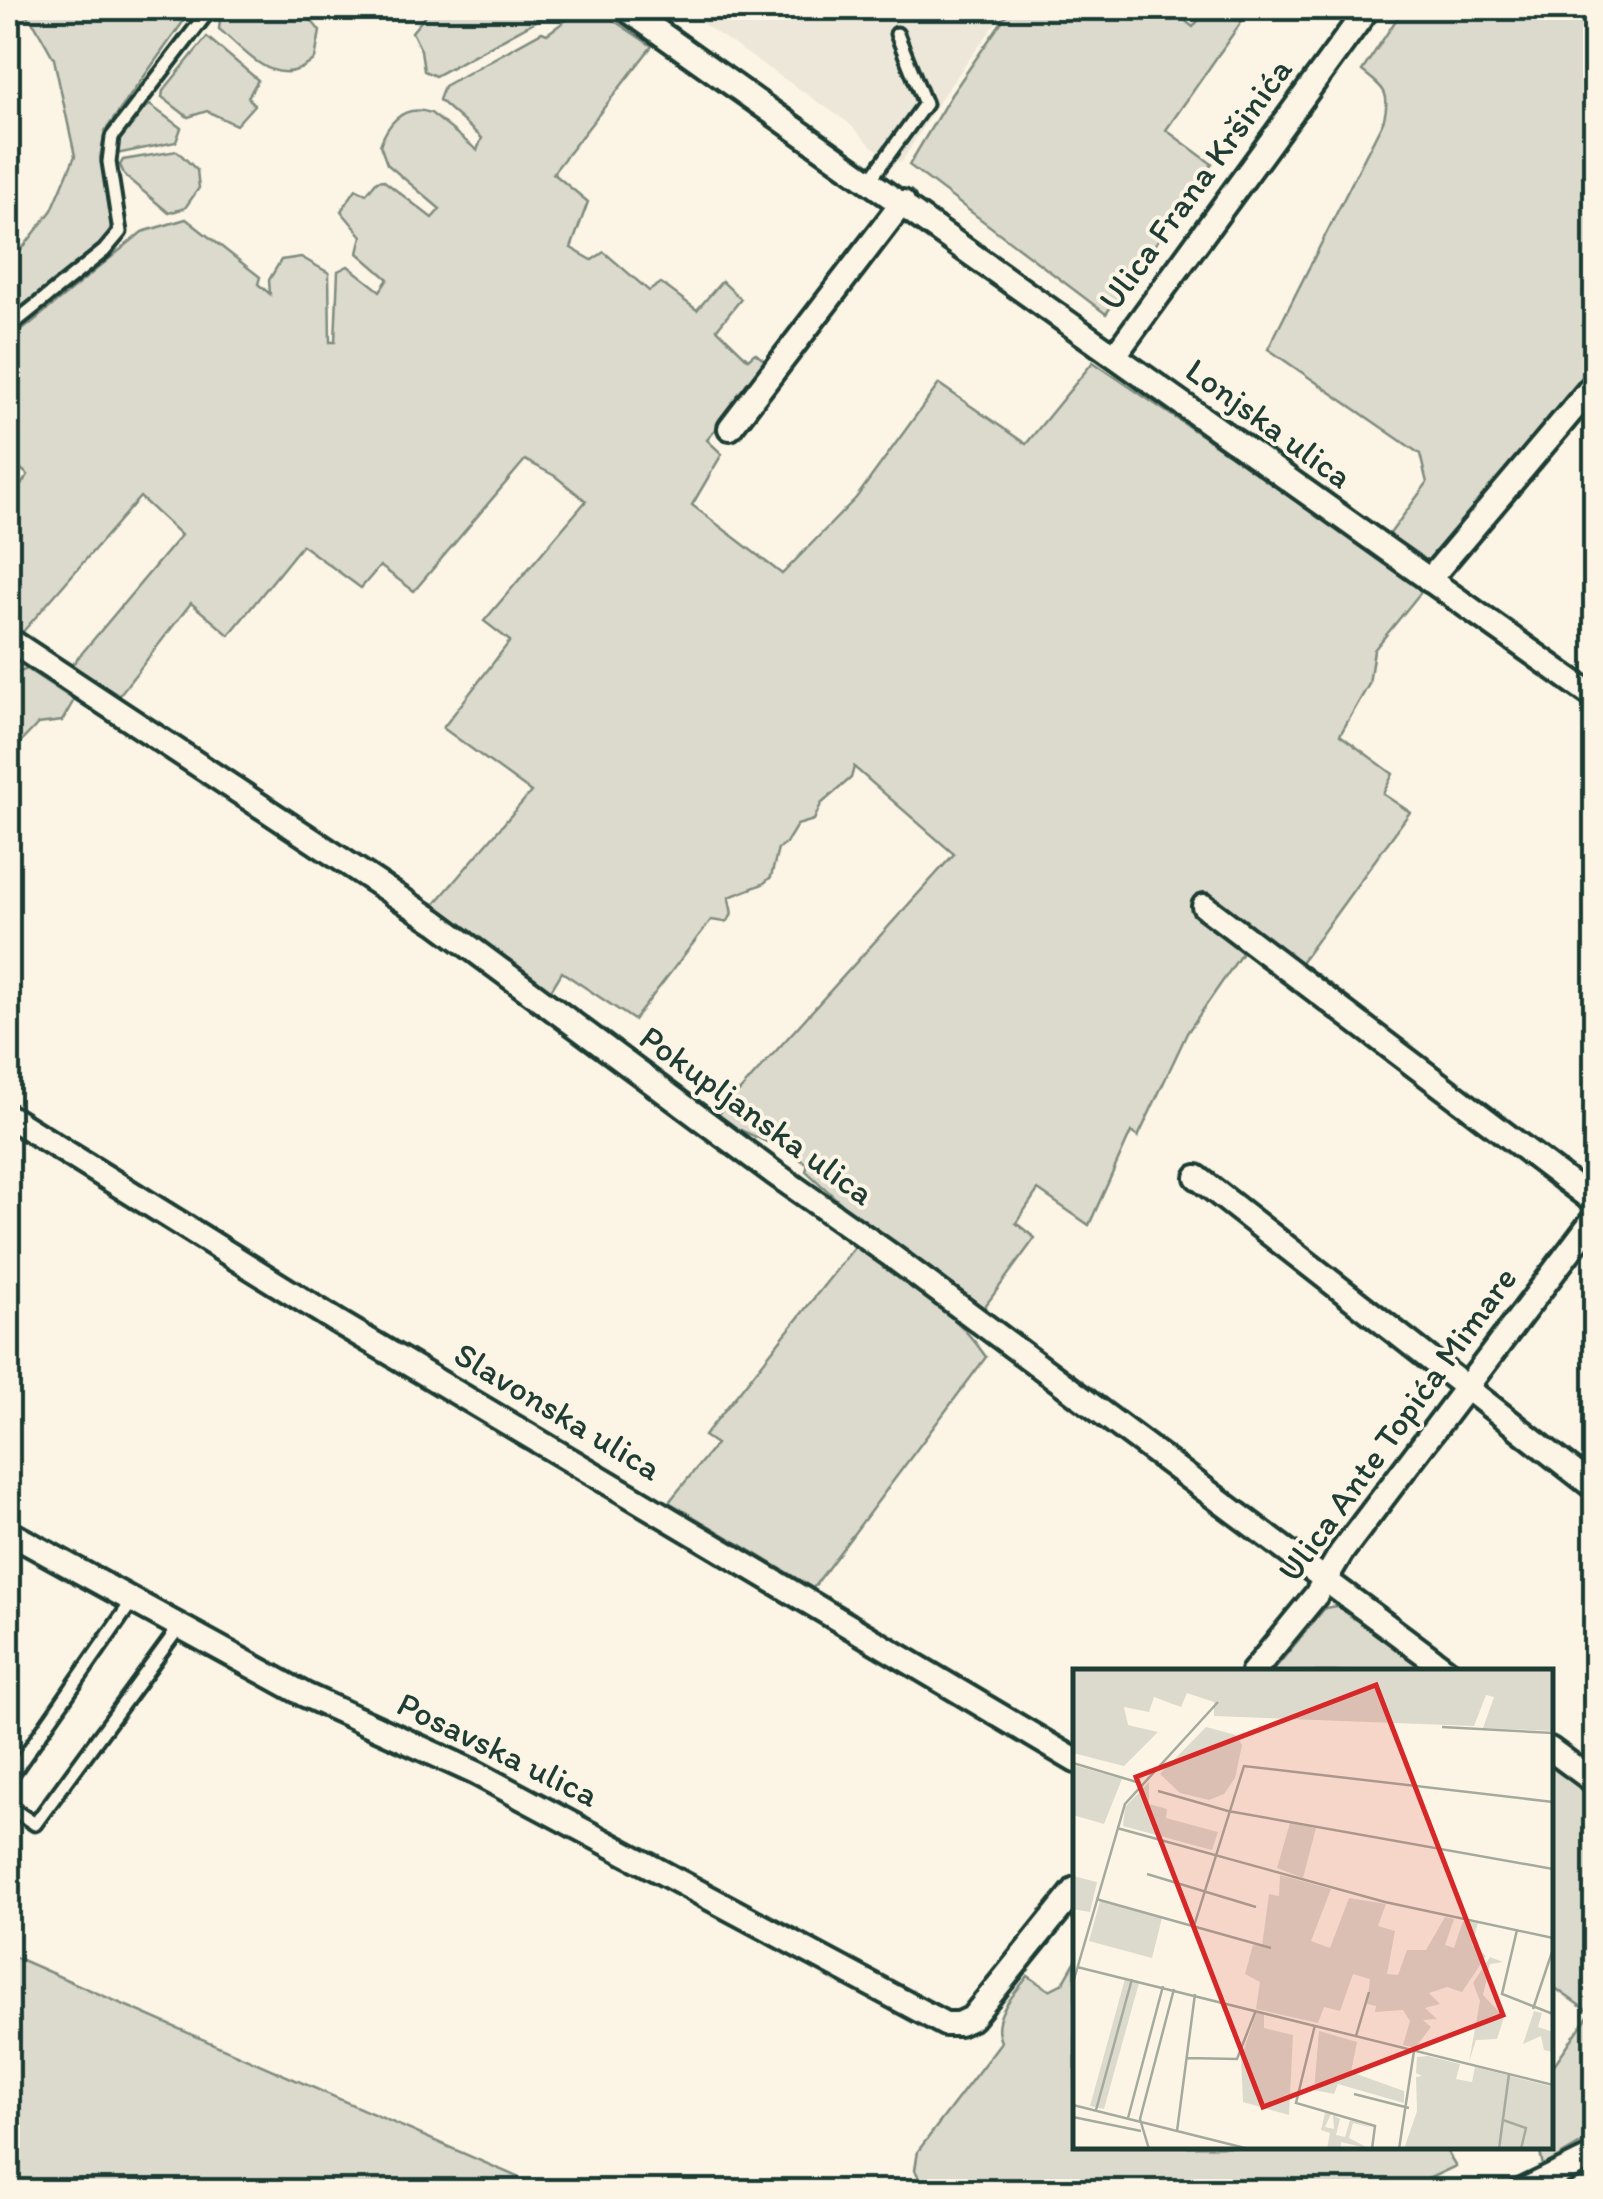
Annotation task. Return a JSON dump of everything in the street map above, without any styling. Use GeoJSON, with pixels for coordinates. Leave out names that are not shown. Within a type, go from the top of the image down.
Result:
{"type":"FeatureCollection","features":[{"type":"Feature","properties":{"kind":"street","name":"Lonjska ulica"},"geometry":{"type":"LineString","coordinates":[[625,8],[1596,698]]}},
{"type":"Feature","properties":{"kind":"street","name":"Ulica Frana Kršinića"},"geometry":{"type":"LineString","coordinates":[[1115,355],[1368,8]]}},
{"type":"Feature","properties":{"kind":"street"},"geometry":{"type":"LineString","coordinates":[[730,428],[902,202]]}},
{"type":"Feature","properties":{"kind":"street"},"geometry":{"type":"LineString","coordinates":[[1429,580],[1596,382]]}},
{"type":"Feature","properties":{"kind":"street","name":"Pokupljanska ulica"},"geometry":{"type":"LineString","coordinates":[[8,639],[436,922],[1444,1669]]}},
{"type":"Feature","properties":{"kind":"street"},"geometry":{"type":"LineString","coordinates":[[1204,906],[1596,1203]]}},
{"type":"Feature","properties":{"kind":"street","name":"Slavonska ulica"},"geometry":{"type":"LineString","coordinates":[[8,1116],[338,1322],[1073,1759]]}},
{"type":"Feature","properties":{"kind":"street"},"geometry":{"type":"LineString","coordinates":[[1198,1177],[1596,1489]]}},
{"type":"Feature","properties":{"kind":"street","name":"Ulica Ante Topića Mimare"},"geometry":{"type":"LineString","coordinates":[[1254,1669],[1327,1579],[1341,1553],[1596,1216]]}},
{"type":"Feature","properties":{"kind":"street","name":"Posavska ulica"},"geometry":{"type":"LineString","coordinates":[[8,1532],[305,1695],[476,1773],[950,2025],[972,2018],[1073,1893]]}},
{"type":"Feature","properties":{"kind":"street"},"geometry":{"type":"LineString","coordinates":[[1553,1751],[1596,1783]]}},
{"type":"Feature","properties":{"kind":"street"},"geometry":{"type":"LineString","coordinates":[[1520,2192],[1595,2158]]}},
{"type":"Feature","properties":{"kind":"lane"},"geometry":{"type":"LineString","coordinates":[[8,328],[104,251],[120,232],[109,162],[112,137],[211,8]]}},
{"type":"Feature","properties":{"kind":"lane"},"geometry":{"type":"LineString","coordinates":[[870,180],[925,104],[897,34]]}},
{"type":"Feature","properties":{"kind":"lane"},"geometry":{"type":"LineString","coordinates":[[8,1780],[133,1600]]}},
{"type":"Feature","properties":{"kind":"lane"},"geometry":{"type":"LineString","coordinates":[[8,1806],[34,1824],[180,1626]]}},
{"type":"Feature","properties":{"kind":"shaded area"},"geometry":{"type":"Polygon","coordinates":[[[19,8],[193,8],[105,131],[100,158],[113,219],[104,251],[8,320],[8,267],[52,210],[75,156],[54,59],[35,25],[19,8]]]}},
{"type":"Feature","properties":{"kind":"shaded area"},"geometry":{"type":"Polygon","coordinates":[[[230,8],[301,8],[320,31],[315,59],[288,72],[264,66],[219,29],[220,20],[230,8]]]}},
{"type":"Feature","properties":{"kind":"shaded area"},"geometry":{"type":"Polygon","coordinates":[[[432,8],[560,8],[435,76],[424,71],[421,50],[412,32],[432,8]]]}},
{"type":"Feature","properties":{"kind":"shaded area"},"geometry":{"type":"Polygon","coordinates":[[[583,8],[595,8],[652,46],[553,173],[588,202],[571,248],[592,260],[604,252],[649,291],[661,283],[697,310],[722,281],[741,299],[717,329],[748,359],[755,353],[770,365],[707,440],[722,454],[692,505],[782,574],[856,498],[939,384],[1026,444],[1093,362],[1425,587],[1374,650],[1369,684],[1340,735],[1393,774],[1383,794],[1410,812],[1299,965],[1253,937],[1187,1033],[1138,1137],[1131,1132],[1089,1225],[1038,1190],[1016,1223],[1035,1238],[983,1309],[859,1220],[806,1171],[808,1165],[771,1138],[767,1142],[727,1124],[718,1115],[954,854],[854,767],[851,778],[821,804],[814,820],[797,825],[778,849],[771,877],[729,897],[731,917],[725,922],[711,920],[634,1020],[562,972],[550,992],[434,905],[531,792],[443,728],[510,641],[484,621],[586,501],[555,476],[525,460],[414,591],[380,566],[361,588],[302,545],[229,635],[191,603],[117,698],[72,665],[181,535],[140,497],[21,634],[8,626],[8,502],[28,475],[8,458],[8,342],[142,232],[186,219],[260,277],[258,284],[270,294],[269,280],[281,260],[301,257],[329,273],[330,342],[335,342],[338,271],[348,266],[380,291],[388,279],[358,253],[362,236],[341,211],[356,189],[366,194],[377,181],[383,180],[432,218],[440,209],[387,164],[380,145],[388,129],[405,113],[431,113],[477,150],[482,138],[439,100],[444,86],[542,32],[547,34],[583,8]]]}},
{"type":"Feature","properties":{"kind":"shaded area"},"geometry":{"type":"Polygon","coordinates":[[[680,8],[1007,8],[943,95],[901,163],[680,8]]]}},
{"type":"Feature","properties":{"kind":"shaded area"},"geometry":{"type":"Polygon","coordinates":[[[1011,8],[1169,8],[1193,27],[1208,8],[1251,8],[1166,130],[1212,164],[1106,314],[909,165],[1011,8]]]}},
{"type":"Feature","properties":{"kind":"shaded area"},"geometry":{"type":"Polygon","coordinates":[[[1404,8],[1595,8],[1595,367],[1435,558],[1426,560],[1389,535],[1427,483],[1420,454],[1268,349],[1384,119],[1384,91],[1362,71],[1404,8]]]}},
{"type":"Feature","properties":{"kind":"shaded area"},"geometry":{"type":"Polygon","coordinates":[[[207,37],[258,80],[248,97],[254,105],[236,125],[207,111],[188,117],[162,97],[207,37]]]}},
{"type":"Feature","properties":{"kind":"shaded area"},"geometry":{"type":"Polygon","coordinates":[[[150,105],[181,128],[176,142],[116,154],[121,133],[150,105]]]}},
{"type":"Feature","properties":{"kind":"shaded area"},"geometry":{"type":"Polygon","coordinates":[[[177,151],[197,170],[199,188],[185,208],[169,213],[125,176],[120,165],[123,160],[177,151]]]}},
{"type":"Feature","properties":{"kind":"shaded area"},"geometry":{"type":"Polygon","coordinates":[[[27,669],[74,700],[62,721],[38,724],[8,755],[8,683],[15,674],[27,669]]]}},
{"type":"Feature","properties":{"kind":"shaded area"},"geometry":{"type":"Polygon","coordinates":[[[857,1244],[943,1309],[986,1357],[813,1588],[669,1502],[716,1444],[704,1436],[857,1244]]]}},
{"type":"Feature","properties":{"kind":"shaded area"},"geometry":{"type":"Polygon","coordinates":[[[1325,1608],[1349,1610],[1426,1669],[1274,1669],[1325,1608]]]}},
{"type":"Feature","properties":{"kind":"shaded area"},"geometry":{"type":"Polygon","coordinates":[[[1553,1764],[1595,1796],[1596,2135],[1543,2166],[1539,2149],[1553,2149],[1553,2066],[1590,2013],[1553,1986],[1553,1764]]]}},
{"type":"Feature","properties":{"kind":"shaded area"},"geometry":{"type":"Polygon","coordinates":[[[8,1954],[549,2191],[8,2191],[8,1954]]]}},
{"type":"Feature","properties":{"kind":"shaded area"},"geometry":{"type":"Polygon","coordinates":[[[1073,1966],[1073,2149],[1445,2149],[1456,2166],[1400,2192],[926,2191],[915,2170],[918,2151],[1001,2042],[998,2024],[1010,1999],[1028,1976],[1049,1990],[1063,1983],[1073,1966]]]}}]}
